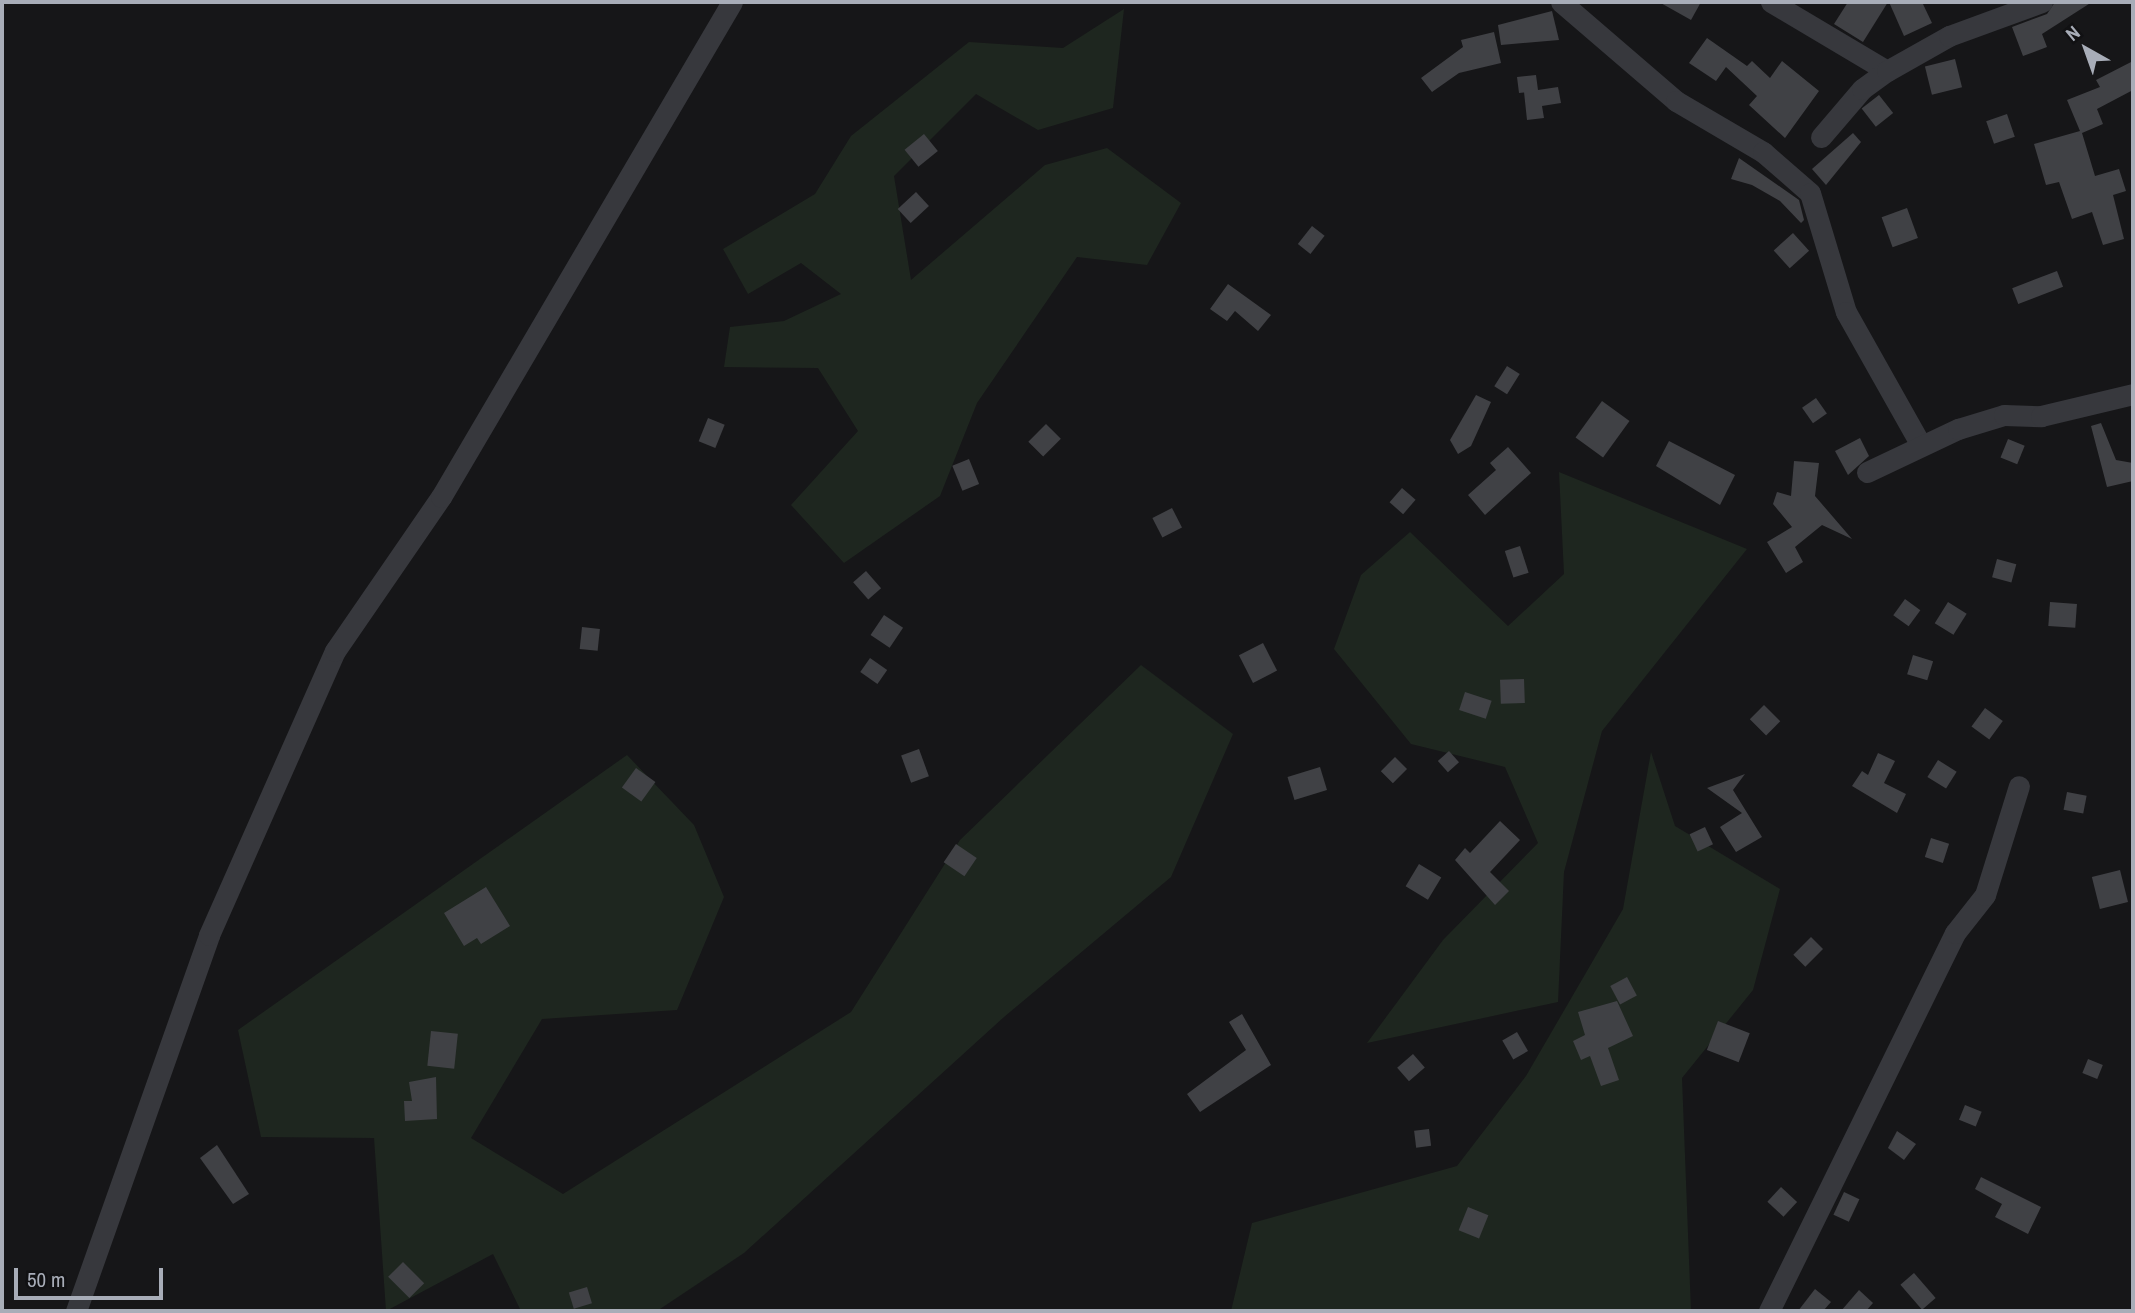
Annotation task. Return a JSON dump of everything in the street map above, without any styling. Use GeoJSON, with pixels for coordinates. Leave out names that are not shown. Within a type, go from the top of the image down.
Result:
{"type":"FeatureCollection","features":[{"type":"Feature","properties":{"kind":"street"},"geometry":{"type":"LineString","coordinates":[[76,1311],[209,935],[335,651],[441,497],[732,2]]}},
{"type":"Feature","properties":{"kind":"street"},"geometry":{"type":"LineString","coordinates":[[1561,2],[1676,101],[1763,152],[1810,193],[1846,312],[1921,445]]}},
{"type":"Feature","properties":{"kind":"street"},"geometry":{"type":"LineString","coordinates":[[1771,2],[1887,71]]}},
{"type":"Feature","properties":{"kind":"street"},"geometry":{"type":"LineString","coordinates":[[1821,137],[1862,89],[1887,71],[1950,36],[2042,2]]}},
{"type":"Feature","properties":{"kind":"street"},"geometry":{"type":"LineString","coordinates":[[1867,472],[1921,445],[2004,415],[2041,416],[2133,394]]}},
{"type":"Feature","properties":{"kind":"street"},"geometry":{"type":"LineString","coordinates":[[1769,1311],[1955,933],[1985,895],[2019,786]]}},
{"type":"Feature","properties":{"kind":"shaded area"},"geometry":{"type":"Polygon","coordinates":[[[1124,9],[1113,108],[1038,130],[976,94],[894,176],[911,280],[1045,165],[1107,148],[1181,203],[1147,265],[1077,257],[977,403],[940,496],[844,563],[791,505],[858,431],[818,368],[724,367],[730,327],[784,321],[841,294],[801,263],[748,294],[723,249],[815,194],[851,136],[969,42],[1063,48],[1124,9]]]}},
{"type":"Feature","properties":{"kind":"shaded area"},"geometry":{"type":"Polygon","coordinates":[[[1559,472],[1747,549],[1602,731],[1564,872],[1558,1002],[1367,1043],[1443,940],[1538,843],[1505,767],[1411,744],[1334,649],[1361,575],[1410,532],[1508,626],[1564,574],[1559,472]]]}},
{"type":"Feature","properties":{"kind":"shaded area"},"geometry":{"type":"Polygon","coordinates":[[[1141,665],[1233,734],[1171,877],[1004,1017],[744,1253],[657,1311],[521,1311],[493,1254],[386,1311],[374,1138],[261,1137],[238,1030],[627,755],[694,825],[724,897],[677,1010],[542,1019],[471,1138],[563,1194],[851,1012],[960,840],[1141,665]]]}},
{"type":"Feature","properties":{"kind":"shaded area"},"geometry":{"type":"Polygon","coordinates":[[[1651,752],[1675,826],[1780,889],[1753,990],[1682,1078],[1691,1311],[1231,1311],[1252,1223],[1457,1166],[1526,1076],[1623,909],[1651,752]]]}},
{"type":"Feature","properties":{"kind":"building"},"geometry":{"type":"Polygon","coordinates":[[[1659,2],[1701,2],[1691,20],[1659,2]]]}},
{"type":"Feature","properties":{"kind":"building"},"geometry":{"type":"Polygon","coordinates":[[[1848,2],[1888,2],[1863,42],[1834,24],[1848,2]]]}},
{"type":"Feature","properties":{"kind":"building"},"geometry":{"type":"Polygon","coordinates":[[[1889,2],[1922,2],[1932,23],[1904,36],[1889,2]]]}},
{"type":"Feature","properties":{"kind":"building"},"geometry":{"type":"Polygon","coordinates":[[[2055,2],[2092,2],[2042,34],[2047,47],[2023,56],[2012,27],[2047,14],[2055,2]]]}},
{"type":"Feature","properties":{"kind":"building"},"geometry":{"type":"Polygon","coordinates":[[[1552,11],[1559,40],[1501,45],[1498,25],[1552,11]]]}},
{"type":"Feature","properties":{"kind":"building"},"geometry":{"type":"Polygon","coordinates":[[[1494,32],[1501,63],[1459,73],[1432,92],[1421,78],[1463,47],[1461,40],[1494,32]]]}},
{"type":"Feature","properties":{"kind":"building"},"geometry":{"type":"Polygon","coordinates":[[[1707,38],[1747,66],[1752,61],[1770,78],[1782,61],[1819,91],[1785,138],[1749,105],[1757,96],[1726,67],[1716,81],[1689,63],[1707,38]]]}},
{"type":"Feature","properties":{"kind":"building"},"geometry":{"type":"Polygon","coordinates":[[[1955,59],[1962,87],[1932,95],[1925,66],[1955,59]]]}},
{"type":"Feature","properties":{"kind":"building"},"geometry":{"type":"Polygon","coordinates":[[[2133,61],[2133,90],[2097,109],[2103,124],[2082,133],[2095,176],[2119,169],[2126,191],[2113,195],[2124,239],[2103,245],[2092,212],[2072,219],[2059,182],[2046,185],[2034,144],[2080,131],[2067,100],[2100,87],[2096,80],[2133,61]]]}},
{"type":"Feature","properties":{"kind":"building"},"geometry":{"type":"Polygon","coordinates":[[[1536,75],[1538,90],[1558,87],[1561,103],[1542,106],[1544,118],[1527,120],[1524,93],[1519,93],[1517,77],[1536,75]]]}},
{"type":"Feature","properties":{"kind":"building"},"geometry":{"type":"Polygon","coordinates":[[[1879,95],[1893,113],[1876,127],[1862,109],[1879,95]]]}},
{"type":"Feature","properties":{"kind":"building"},"geometry":{"type":"Polygon","coordinates":[[[2007,114],[2015,137],[1994,144],[1986,121],[2007,114]]]}},
{"type":"Feature","properties":{"kind":"building"},"geometry":{"type":"Polygon","coordinates":[[[1853,133],[1861,142],[1826,185],[1812,169],[1853,133]]]}},
{"type":"Feature","properties":{"kind":"building"},"geometry":{"type":"Polygon","coordinates":[[[924,134],[938,151],[918,167],[905,150],[924,134]]]}},
{"type":"Feature","properties":{"kind":"building"},"geometry":{"type":"Polygon","coordinates":[[[1739,158],[1799,200],[1804,220],[1801,223],[1780,201],[1752,185],[1731,179],[1739,158]]]}},
{"type":"Feature","properties":{"kind":"building"},"geometry":{"type":"Polygon","coordinates":[[[916,192],[929,206],[911,223],[898,209],[916,192]]]}},
{"type":"Feature","properties":{"kind":"building"},"geometry":{"type":"Polygon","coordinates":[[[1907,208],[1918,238],[1893,247],[1882,217],[1907,208]]]}},
{"type":"Feature","properties":{"kind":"building"},"geometry":{"type":"Polygon","coordinates":[[[1312,226],[1325,236],[1310,254],[1298,244],[1312,226]]]}},
{"type":"Feature","properties":{"kind":"building"},"geometry":{"type":"Polygon","coordinates":[[[1793,233],[1809,251],[1790,268],[1774,250],[1793,233]]]}},
{"type":"Feature","properties":{"kind":"building"},"geometry":{"type":"Polygon","coordinates":[[[2057,271],[2063,287],[2018,304],[2012,288],[2057,271]]]}},
{"type":"Feature","properties":{"kind":"building"},"geometry":{"type":"Polygon","coordinates":[[[1228,284],[1271,315],[1258,331],[1235,311],[1227,321],[1210,309],[1228,284]]]}},
{"type":"Feature","properties":{"kind":"building"},"geometry":{"type":"Polygon","coordinates":[[[1507,366],[1520,374],[1507,394],[1494,386],[1507,366]]]}},
{"type":"Feature","properties":{"kind":"building"},"geometry":{"type":"Polygon","coordinates":[[[1476,395],[1491,402],[1471,446],[1458,454],[1450,440],[1476,395]]]}},
{"type":"Feature","properties":{"kind":"building"},"geometry":{"type":"Polygon","coordinates":[[[1816,398],[1827,414],[1813,423],[1802,408],[1816,398]]]}},
{"type":"Feature","properties":{"kind":"building"},"geometry":{"type":"Polygon","coordinates":[[[1602,401],[1630,421],[1603,457],[1576,437],[1602,401]]]}},
{"type":"Feature","properties":{"kind":"building"},"geometry":{"type":"Polygon","coordinates":[[[708,418],[725,425],[715,448],[699,441],[708,418]]]}},
{"type":"Feature","properties":{"kind":"building"},"geometry":{"type":"Polygon","coordinates":[[[2101,423],[2116,460],[2133,463],[2133,481],[2107,487],[2091,426],[2101,423]]]}},
{"type":"Feature","properties":{"kind":"building"},"geometry":{"type":"Polygon","coordinates":[[[1046,424],[1061,439],[1043,457],[1028,442],[1046,424]]]}},
{"type":"Feature","properties":{"kind":"building"},"geometry":{"type":"Polygon","coordinates":[[[1860,438],[1869,456],[1848,475],[1835,451],[1860,438]]]}},
{"type":"Feature","properties":{"kind":"building"},"geometry":{"type":"Polygon","coordinates":[[[2008,439],[2025,446],[2017,464],[2001,458],[2008,439]]]}},
{"type":"Feature","properties":{"kind":"building"},"geometry":{"type":"Polygon","coordinates":[[[1669,441],[1735,475],[1720,505],[1656,466],[1669,441]]]}},
{"type":"Feature","properties":{"kind":"building"},"geometry":{"type":"Polygon","coordinates":[[[1508,447],[1531,473],[1485,515],[1468,495],[1496,470],[1490,463],[1508,447]]]}},
{"type":"Feature","properties":{"kind":"building"},"geometry":{"type":"Polygon","coordinates":[[[969,459],[979,484],[962,491],[952,466],[969,459]]]}},
{"type":"Feature","properties":{"kind":"building"},"geometry":{"type":"Polygon","coordinates":[[[1794,461],[1819,463],[1815,496],[1852,539],[1822,525],[1795,547],[1803,562],[1786,573],[1767,542],[1792,527],[1773,504],[1777,492],[1791,496],[1794,461]]]}},
{"type":"Feature","properties":{"kind":"building"},"geometry":{"type":"Polygon","coordinates":[[[1402,488],[1416,500],[1403,514],[1390,502],[1402,488]]]}},
{"type":"Feature","properties":{"kind":"building"},"geometry":{"type":"Polygon","coordinates":[[[1172,508],[1182,528],[1162,538],[1152,518],[1172,508]]]}},
{"type":"Feature","properties":{"kind":"building"},"geometry":{"type":"Polygon","coordinates":[[[1520,546],[1529,573],[1513,578],[1505,551],[1520,546]]]}},
{"type":"Feature","properties":{"kind":"building"},"geometry":{"type":"Polygon","coordinates":[[[1997,559],[2016,564],[2011,583],[1992,577],[1997,559]]]}},
{"type":"Feature","properties":{"kind":"building"},"geometry":{"type":"Polygon","coordinates":[[[866,571],[881,588],[868,600],[853,582],[866,571]]]}},
{"type":"Feature","properties":{"kind":"building"},"geometry":{"type":"Polygon","coordinates":[[[1905,599],[1920,610],[1909,626],[1893,615],[1905,599]]]}},
{"type":"Feature","properties":{"kind":"building"},"geometry":{"type":"Polygon","coordinates":[[[1948,602],[1967,614],[1953,635],[1935,623],[1948,602]]]}},
{"type":"Feature","properties":{"kind":"building"},"geometry":{"type":"Polygon","coordinates":[[[2050,602],[2077,604],[2075,628],[2048,626],[2050,602]]]}},
{"type":"Feature","properties":{"kind":"building"},"geometry":{"type":"Polygon","coordinates":[[[884,615],[903,628],[890,648],[871,635],[884,615]]]}},
{"type":"Feature","properties":{"kind":"building"},"geometry":{"type":"Polygon","coordinates":[[[582,627],[600,629],[598,651],[580,649],[582,627]]]}},
{"type":"Feature","properties":{"kind":"building"},"geometry":{"type":"Polygon","coordinates":[[[1263,643],[1277,671],[1253,683],[1239,655],[1263,643]]]}},
{"type":"Feature","properties":{"kind":"building"},"geometry":{"type":"Polygon","coordinates":[[[1913,655],[1933,661],[1927,680],[1907,674],[1913,655]]]}},
{"type":"Feature","properties":{"kind":"building"},"geometry":{"type":"Polygon","coordinates":[[[870,658],[887,670],[877,684],[860,672],[870,658]]]}},
{"type":"Feature","properties":{"kind":"building"},"geometry":{"type":"Polygon","coordinates":[[[1524,679],[1525,703],[1501,704],[1500,680],[1524,679]]]}},
{"type":"Feature","properties":{"kind":"building"},"geometry":{"type":"Polygon","coordinates":[[[1465,692],[1492,701],[1486,719],[1459,710],[1465,692]]]}},
{"type":"Feature","properties":{"kind":"building"},"geometry":{"type":"Polygon","coordinates":[[[1764,705],[1780,721],[1766,735],[1750,719],[1764,705]]]}},
{"type":"Feature","properties":{"kind":"building"},"geometry":{"type":"Polygon","coordinates":[[[1985,708],[2003,721],[1989,740],[1971,727],[1985,708]]]}},
{"type":"Feature","properties":{"kind":"building"},"geometry":{"type":"Polygon","coordinates":[[[919,749],[929,776],[911,783],[901,755],[919,749]]]}},
{"type":"Feature","properties":{"kind":"building"},"geometry":{"type":"Polygon","coordinates":[[[1449,751],[1459,762],[1448,772],[1438,761],[1449,751]]]}},
{"type":"Feature","properties":{"kind":"building"},"geometry":{"type":"Polygon","coordinates":[[[1878,753],[1895,761],[1884,783],[1906,794],[1897,813],[1852,786],[1862,771],[1868,775],[1878,753]]]}},
{"type":"Feature","properties":{"kind":"building"},"geometry":{"type":"Polygon","coordinates":[[[1395,757],[1407,769],[1393,783],[1381,771],[1395,757]]]}},
{"type":"Feature","properties":{"kind":"building"},"geometry":{"type":"Polygon","coordinates":[[[1938,760],[1957,772],[1946,789],[1927,777],[1938,760]]]}},
{"type":"Feature","properties":{"kind":"building"},"geometry":{"type":"Polygon","coordinates":[[[1320,767],[1327,790],[1295,800],[1287,777],[1320,767]]]}},
{"type":"Feature","properties":{"kind":"building"},"geometry":{"type":"Polygon","coordinates":[[[636,768],[655,782],[641,802],[622,787],[636,768]]]}},
{"type":"Feature","properties":{"kind":"building"},"geometry":{"type":"Polygon","coordinates":[[[1745,774],[1733,790],[1762,837],[1736,852],[1720,827],[1742,813],[1707,788],[1745,774]]]}},
{"type":"Feature","properties":{"kind":"building"},"geometry":{"type":"Polygon","coordinates":[[[2067,792],[2087,796],[2083,813],[2064,810],[2067,792]]]}},
{"type":"Feature","properties":{"kind":"building"},"geometry":{"type":"Polygon","coordinates":[[[1500,821],[1520,840],[1490,872],[1509,891],[1495,905],[1455,860],[1465,848],[1470,853],[1500,821]]]}},
{"type":"Feature","properties":{"kind":"building"},"geometry":{"type":"Polygon","coordinates":[[[1705,827],[1713,844],[1698,851],[1690,834],[1705,827]]]}},
{"type":"Feature","properties":{"kind":"building"},"geometry":{"type":"Polygon","coordinates":[[[1931,838],[1949,844],[1943,863],[1925,857],[1931,838]]]}},
{"type":"Feature","properties":{"kind":"building"},"geometry":{"type":"Polygon","coordinates":[[[956,844],[977,858],[964,876],[944,862],[956,844]]]}},
{"type":"Feature","properties":{"kind":"building"},"geometry":{"type":"Polygon","coordinates":[[[1419,864],[1441,877],[1428,900],[1406,886],[1419,864]]]}},
{"type":"Feature","properties":{"kind":"building"},"geometry":{"type":"Polygon","coordinates":[[[2120,870],[2128,902],[2100,909],[2092,877],[2120,870]]]}},
{"type":"Feature","properties":{"kind":"building"},"geometry":{"type":"Polygon","coordinates":[[[486,887],[510,926],[481,944],[477,938],[464,946],[444,913],[486,887]]]}},
{"type":"Feature","properties":{"kind":"building"},"geometry":{"type":"Polygon","coordinates":[[[1811,937],[1823,949],[1805,967],[1793,955],[1811,937]]]}},
{"type":"Feature","properties":{"kind":"building"},"geometry":{"type":"Polygon","coordinates":[[[1627,977],[1637,996],[1620,1004],[1610,986],[1627,977]]]}},
{"type":"Feature","properties":{"kind":"building"},"geometry":{"type":"Polygon","coordinates":[[[1617,1001],[1633,1036],[1608,1048],[1619,1080],[1601,1086],[1590,1056],[1581,1060],[1573,1041],[1585,1035],[1578,1012],[1617,1001]]]}},
{"type":"Feature","properties":{"kind":"building"},"geometry":{"type":"Polygon","coordinates":[[[1242,1014],[1271,1065],[1200,1112],[1187,1094],[1246,1050],[1229,1022],[1242,1014]]]}},
{"type":"Feature","properties":{"kind":"building"},"geometry":{"type":"Polygon","coordinates":[[[1718,1021],[1750,1033],[1739,1062],[1707,1050],[1718,1021]]]}},
{"type":"Feature","properties":{"kind":"building"},"geometry":{"type":"Polygon","coordinates":[[[431,1031],[458,1034],[454,1069],[427,1066],[431,1031]]]}},
{"type":"Feature","properties":{"kind":"building"},"geometry":{"type":"Polygon","coordinates":[[[1517,1032],[1528,1051],[1513,1060],[1502,1040],[1517,1032]]]}},
{"type":"Feature","properties":{"kind":"building"},"geometry":{"type":"Polygon","coordinates":[[[1413,1054],[1425,1068],[1409,1081],[1397,1068],[1413,1054]]]}},
{"type":"Feature","properties":{"kind":"building"},"geometry":{"type":"Polygon","coordinates":[[[2088,1059],[2103,1065],[2097,1079],[2082,1073],[2088,1059]]]}},
{"type":"Feature","properties":{"kind":"building"},"geometry":{"type":"Polygon","coordinates":[[[436,1077],[437,1119],[405,1121],[404,1101],[412,1101],[409,1082],[436,1077]]]}},
{"type":"Feature","properties":{"kind":"building"},"geometry":{"type":"Polygon","coordinates":[[[1965,1105],[1982,1112],[1976,1127],[1959,1120],[1965,1105]]]}},
{"type":"Feature","properties":{"kind":"building"},"geometry":{"type":"Polygon","coordinates":[[[1429,1129],[1431,1146],[1416,1148],[1414,1131],[1429,1129]]]}},
{"type":"Feature","properties":{"kind":"building"},"geometry":{"type":"Polygon","coordinates":[[[1897,1131],[1916,1144],[1904,1160],[1888,1148],[1897,1131]]]}},
{"type":"Feature","properties":{"kind":"building"},"geometry":{"type":"Polygon","coordinates":[[[217,1145],[249,1194],[233,1204],[200,1158],[217,1145]]]}},
{"type":"Feature","properties":{"kind":"building"},"geometry":{"type":"Polygon","coordinates":[[[1981,1177],[2041,1207],[2028,1234],[1995,1217],[2002,1204],[1975,1189],[1981,1177]]]}},
{"type":"Feature","properties":{"kind":"building"},"geometry":{"type":"Polygon","coordinates":[[[1781,1187],[1797,1202],[1783,1217],[1767,1202],[1781,1187]]]}},
{"type":"Feature","properties":{"kind":"building"},"geometry":{"type":"Polygon","coordinates":[[[1844,1192],[1859,1199],[1849,1222],[1833,1215],[1844,1192]]]}},
{"type":"Feature","properties":{"kind":"building"},"geometry":{"type":"Polygon","coordinates":[[[1468,1207],[1488,1215],[1479,1238],[1459,1230],[1468,1207]]]}},
{"type":"Feature","properties":{"kind":"building"},"geometry":{"type":"Polygon","coordinates":[[[403,1262],[424,1283],[409,1298],[388,1277],[403,1262]]]}},
{"type":"Feature","properties":{"kind":"building"},"geometry":{"type":"Polygon","coordinates":[[[1914,1273],[1936,1298],[1922,1310],[1900,1285],[1914,1273]]]}},
{"type":"Feature","properties":{"kind":"building"},"geometry":{"type":"Polygon","coordinates":[[[587,1287],[592,1303],[574,1309],[569,1293],[587,1287]]]}},
{"type":"Feature","properties":{"kind":"building"},"geometry":{"type":"Polygon","coordinates":[[[1815,1289],[1831,1302],[1823,1311],[1798,1311],[1815,1289]]]}},
{"type":"Feature","properties":{"kind":"building"},"geometry":{"type":"Polygon","coordinates":[[[1859,1290],[1873,1303],[1866,1311],[1841,1311],[1859,1290]]]}}]}
